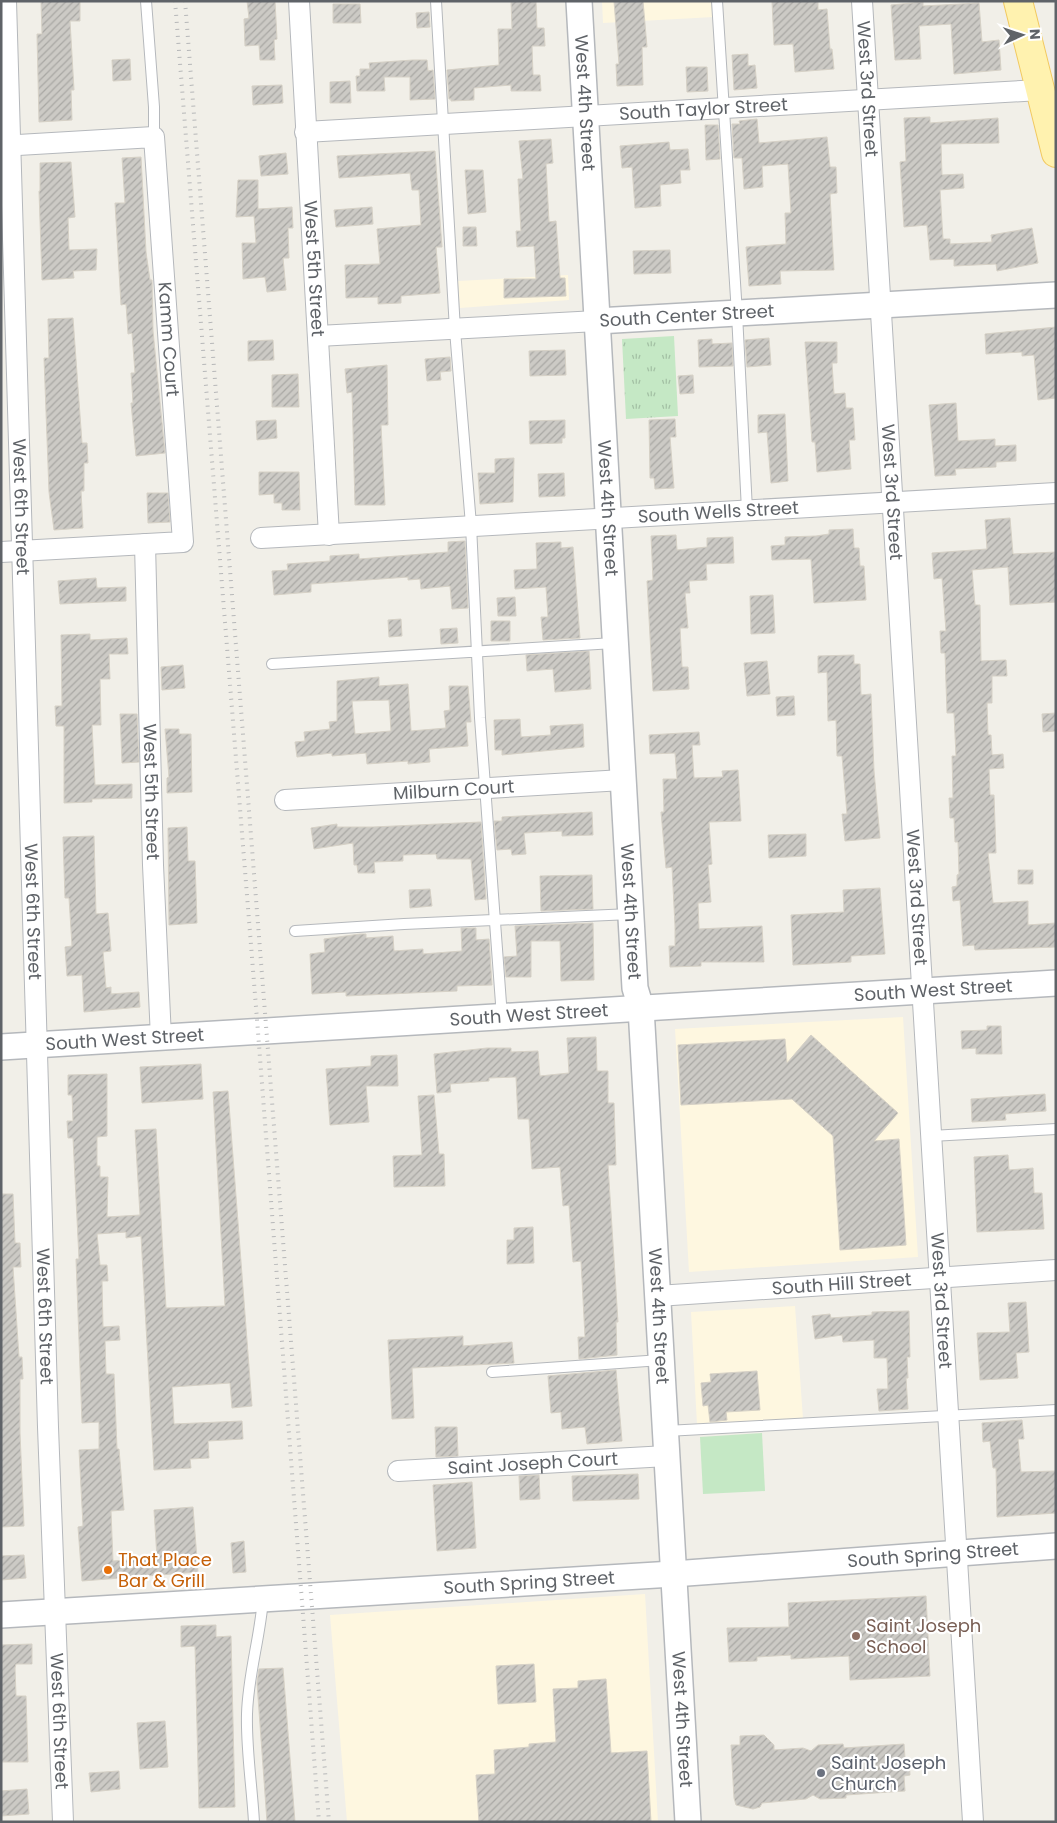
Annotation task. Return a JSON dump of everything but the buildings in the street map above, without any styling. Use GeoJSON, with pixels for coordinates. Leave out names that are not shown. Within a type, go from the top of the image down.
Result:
{"type":"FeatureCollection","features":[{"type":"Feature","properties":{"kind":"main road"},"geometry":{"type":"LineString","coordinates":[[1018,1],[1054,139]]}},
{"type":"Feature","properties":{"kind":"street","name":"West 6th Street"},"geometry":{"type":"LineString","coordinates":[[6,1],[11,552],[38,1045],[54,1611],[64,1822]]}},
{"type":"Feature","properties":{"kind":"street","name":"West 5th Street"},"geometry":{"type":"LineString","coordinates":[[299,1],[329,535]]}},
{"type":"Feature","properties":{"kind":"street","name":"West 4th Street"},"geometry":{"type":"LineString","coordinates":[[579,1],[614,643],[635,988],[641,1008],[688,1822]]}},
{"type":"Feature","properties":{"kind":"street","name":"West 3rd Street"},"geometry":{"type":"LineString","coordinates":[[862,1],[870,99],[892,501],[924,991],[931,1136],[973,1822]]}},
{"type":"Feature","properties":{"kind":"street","name":"South Taylor Street"},"geometry":{"type":"LineString","coordinates":[[306,132],[1040,90]]}},
{"type":"Feature","properties":{"kind":"street"},"geometry":{"type":"LineString","coordinates":[[6,145],[154,137]]}},
{"type":"Feature","properties":{"kind":"street","name":"Kamm Court"},"geometry":{"type":"LineString","coordinates":[[145,544],[183,542],[154,137]]}},
{"type":"Feature","properties":{"kind":"street","name":"South Center Street"},"geometry":{"type":"LineString","coordinates":[[318,336],[881,307],[1056,295]]}},
{"type":"Feature","properties":{"kind":"street","name":"South Wells Street"},"geometry":{"type":"LineString","coordinates":[[260,538],[1056,493]]}},
{"type":"Feature","properties":{"kind":"street"},"geometry":{"type":"LineString","coordinates":[[11,552],[145,544]]}},
{"type":"Feature","properties":{"kind":"street","name":"West 5th Street"},"geometry":{"type":"LineString","coordinates":[[145,544],[153,865],[161,1038]]}},
{"type":"Feature","properties":{"kind":"street","name":"Milburn Court"},"geometry":{"type":"LineString","coordinates":[[285,800],[623,780]]}},
{"type":"Feature","properties":{"kind":"street","name":"South West Street"},"geometry":{"type":"LineString","coordinates":[[1,1048],[1056,983]]}},
{"type":"Feature","properties":{"kind":"street","name":"South Hill Street"},"geometry":{"type":"LineString","coordinates":[[657,1296],[1056,1270]]}},
{"type":"Feature","properties":{"kind":"street","name":"Saint Joseph Court"},"geometry":{"type":"LineString","coordinates":[[398,1471],[667,1456]]}},
{"type":"Feature","properties":{"kind":"street","name":"South Spring Street"},"geometry":{"type":"LineString","coordinates":[[1,1615],[673,1574],[957,1551],[1056,1546]]}},
{"type":"Feature","properties":{"kind":"lane"},"geometry":{"type":"LineString","coordinates":[[146,1],[154,107],[154,137]]}},
{"type":"Feature","properties":{"kind":"lane"},"geometry":{"type":"LineString","coordinates":[[436,1],[455,330],[471,525],[476,652],[502,1017]]}},
{"type":"Feature","properties":{"kind":"lane"},"geometry":{"type":"LineString","coordinates":[[717,1],[737,314],[747,510]]}},
{"type":"Feature","properties":{"kind":"lane"},"geometry":{"type":"LineString","coordinates":[[272,664],[614,643]]}},
{"type":"Feature","properties":{"kind":"lane"},"geometry":{"type":"LineString","coordinates":[[295,931],[631,914]]}},
{"type":"Feature","properties":{"kind":"lane"},"geometry":{"type":"LineString","coordinates":[[931,1136],[1056,1129]]}},
{"type":"Feature","properties":{"kind":"lane"},"geometry":{"type":"LineString","coordinates":[[492,1372],[661,1360]]}},
{"type":"Feature","properties":{"kind":"lane"},"geometry":{"type":"LineString","coordinates":[[665,1431],[1056,1410]]}},
{"type":"Feature","properties":{"kind":"lane"},"geometry":{"type":"LineString","coordinates":[[254,1822],[247,1714],[263,1599]]}},
{"type":"Feature","properties":{"kind":"shaded area"},"geometry":{"type":"Polygon","coordinates":[[[602,1],[713,1],[714,17],[603,23],[602,1]]]}},
{"type":"Feature","properties":{"kind":"shaded area"},"geometry":{"type":"Polygon","coordinates":[[[568,275],[569,300],[460,308],[458,281],[568,275]]]}},
{"type":"Feature","properties":{"kind":"shaded area"},"geometry":{"type":"Polygon","coordinates":[[[903,1017],[918,1257],[689,1272],[675,1029],[903,1017]]]}},
{"type":"Feature","properties":{"kind":"shaded area"},"geometry":{"type":"Polygon","coordinates":[[[795,1306],[803,1419],[697,1425],[691,1312],[795,1306]]]}},
{"type":"Feature","properties":{"kind":"shaded area"},"geometry":{"type":"Polygon","coordinates":[[[645,1594],[658,1822],[347,1822],[330,1615],[645,1594]]]}},
{"type":"Feature","properties":{"kind":"green space"},"geometry":{"type":"Polygon","coordinates":[[[674,336],[678,416],[626,419],[622,339],[674,336]]]}},
{"type":"Feature","properties":{"kind":"green space"},"geometry":{"type":"Polygon","coordinates":[[[762,1433],[765,1491],[703,1494],[700,1437],[762,1433]]]}},
{"type":"Feature","properties":{"kind":"railway"},"geometry":{"type":"LineString","coordinates":[[175,1],[319,1822]]}},
{"type":"Feature","properties":{"kind":"railway"},"geometry":{"type":"LineString","coordinates":[[185,1],[329,1822]]}},
{"type":"Feature","properties":{"kind":"place","name":"That Place Bar & Grill"},"geometry":{"type":"Point","coordinates":[108,1570]}},
{"type":"Feature","properties":{"kind":"place","name":"Saint Joseph School"},"geometry":{"type":"Point","coordinates":[856,1636]}},
{"type":"Feature","properties":{"kind":"place","name":"Saint Joseph Church"},"geometry":{"type":"Point","coordinates":[821,1773]}}]}
